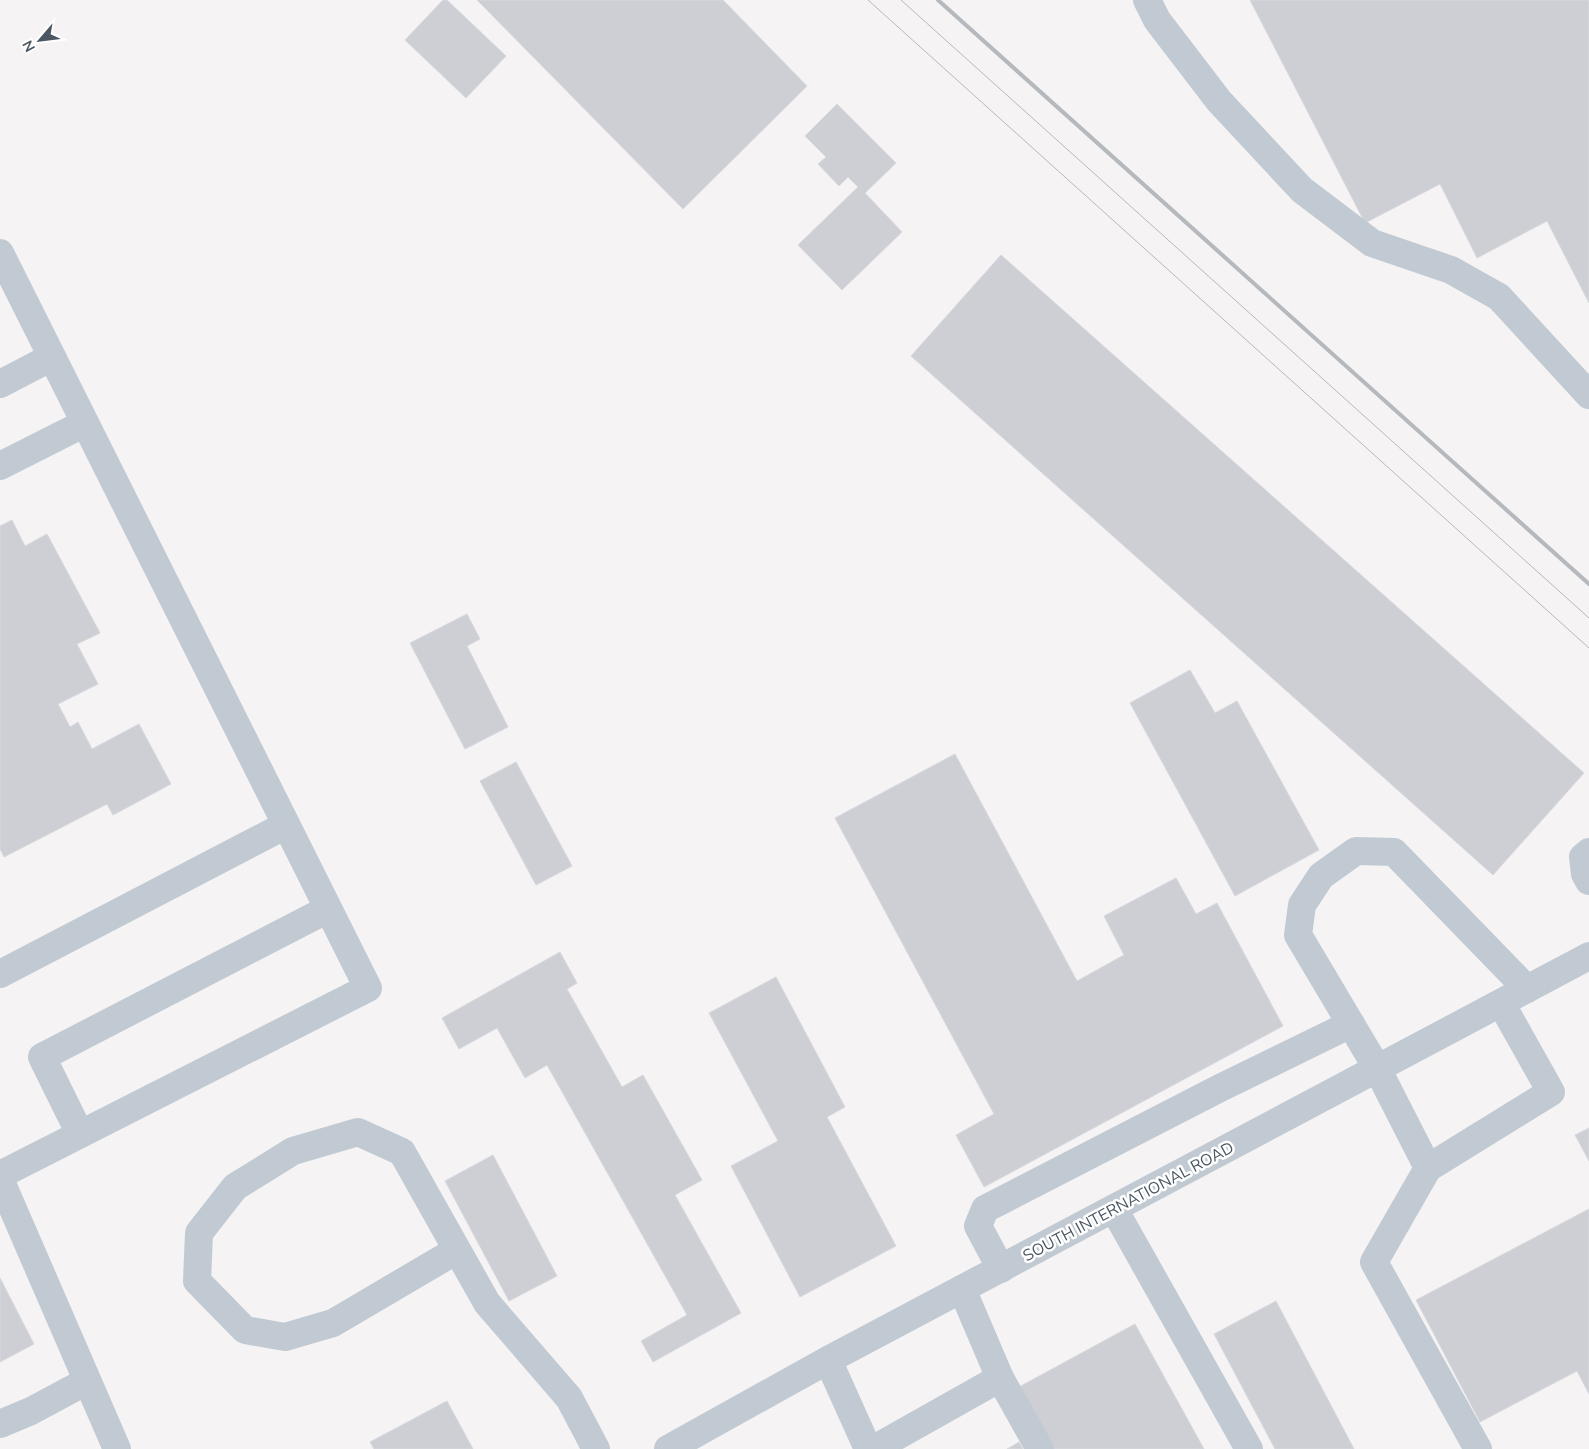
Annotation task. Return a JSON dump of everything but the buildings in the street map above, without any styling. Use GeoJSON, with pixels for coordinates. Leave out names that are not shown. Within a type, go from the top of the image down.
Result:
{"type":"FeatureCollection","features":[{"type":"Feature","properties":{"kind":"street"},"geometry":{"type":"LineString","coordinates":[[1147,0],[1157,20],[1219,101],[1302,190],[1372,243],[1450,270],[1499,297],[1589,395]]}},
{"type":"Feature","properties":{"kind":"street"},"geometry":{"type":"LineString","coordinates":[[0,253],[368,988],[0,1175]]}},
{"type":"Feature","properties":{"kind":"street"},"geometry":{"type":"LineString","coordinates":[[0,384],[52,356]]}},
{"type":"Feature","properties":{"kind":"street"},"geometry":{"type":"LineString","coordinates":[[0,466],[85,423]]}},
{"type":"Feature","properties":{"kind":"street"},"geometry":{"type":"LineString","coordinates":[[0,974],[286,825]]}},
{"type":"Feature","properties":{"kind":"street"},"geometry":{"type":"LineString","coordinates":[[1428,1168],[1377,1068],[1298,935],[1302,905],[1321,876],[1356,851],[1394,852],[1527,989]]}},
{"type":"Feature","properties":{"kind":"street"},"geometry":{"type":"LineString","coordinates":[[1589,852],[1583,857],[1585,874],[1589,881]]}},
{"type":"Feature","properties":{"kind":"street"},"geometry":{"type":"LineString","coordinates":[[80,1134],[42,1057],[328,909]]}},
{"type":"Feature","properties":{"kind":"street","name":"SOUTH INTERNATIONAL ROAD"},"geometry":{"type":"LineString","coordinates":[[683,1446],[828,1360],[1589,956]]}},
{"type":"Feature","properties":{"kind":"street"},"geometry":{"type":"LineString","coordinates":[[1478,1449],[1374,1262],[1428,1168],[1551,1092],[1501,1003]]}},
{"type":"Feature","properties":{"kind":"street"},"geometry":{"type":"LineString","coordinates":[[1000,1269],[978,1226],[985,1209],[1220,1088],[1351,1024]]}},
{"type":"Feature","properties":{"kind":"street"},"geometry":{"type":"LineString","coordinates":[[457,1250],[334,1323],[286,1337],[245,1330],[197,1281],[199,1233],[235,1187],[293,1150],[358,1132],[402,1152],[457,1250],[486,1303],[569,1398],[596,1449]]}},
{"type":"Feature","properties":{"kind":"street"},"geometry":{"type":"LineString","coordinates":[[0,1180],[117,1449]]}},
{"type":"Feature","properties":{"kind":"street"},"geometry":{"type":"LineString","coordinates":[[1114,1209],[1249,1449]]}},
{"type":"Feature","properties":{"kind":"street"},"geometry":{"type":"LineString","coordinates":[[962,1289],[1000,1378],[1040,1449]]}},
{"type":"Feature","properties":{"kind":"street"},"geometry":{"type":"LineString","coordinates":[[828,1360],[868,1449]]}},
{"type":"Feature","properties":{"kind":"street"},"geometry":{"type":"LineString","coordinates":[[874,1449],[1000,1378]]}},
{"type":"Feature","properties":{"kind":"street"},"geometry":{"type":"LineString","coordinates":[[0,1424],[31,1411],[87,1381]]}},
{"type":"Feature","properties":{"kind":"tram line"},"geometry":{"type":"LineString","coordinates":[[868,0],[1589,648]]}},
{"type":"Feature","properties":{"kind":"tram line"},"geometry":{"type":"LineString","coordinates":[[901,0],[1589,618]]}},
{"type":"Feature","properties":{"kind":"railway"},"geometry":{"type":"LineString","coordinates":[[938,0],[1589,584]]}}]}
